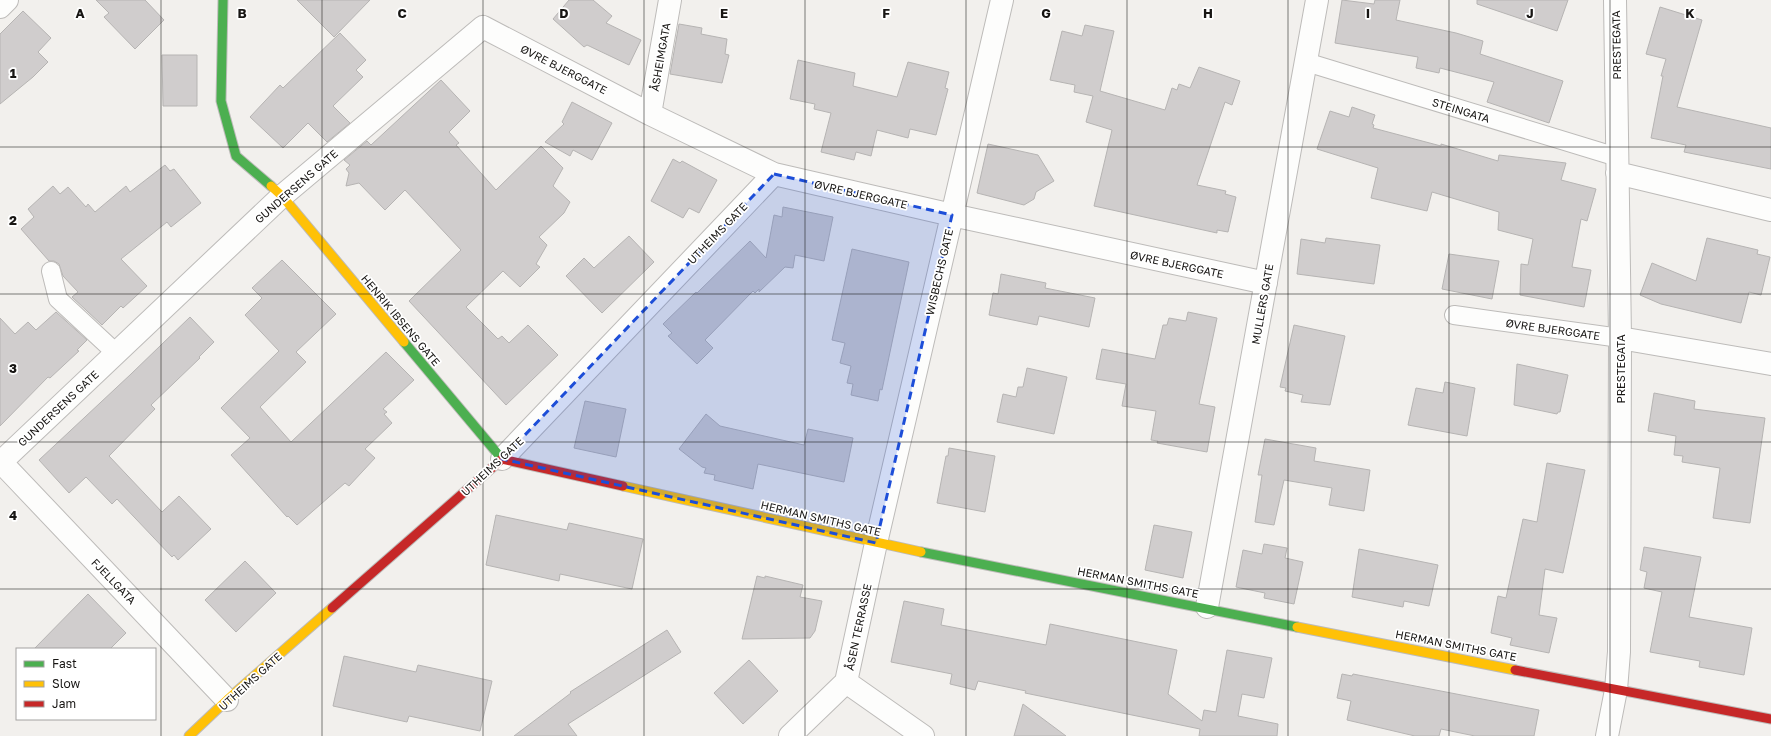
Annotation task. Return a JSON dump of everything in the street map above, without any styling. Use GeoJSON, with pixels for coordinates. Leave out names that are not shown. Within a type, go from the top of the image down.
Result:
{"type":"FeatureCollection","features":[{"type":"Feature","properties":{"kind":"main road","name":"HENRIK IBSENS GATE"},"geometry":{"type":"LineString","coordinates":[[223,0],[221,101],[236,156],[282,196],[502,459]]}},
{"type":"Feature","properties":{"kind":"main road","name":"HERMAN SMITHS GATE"},"geometry":{"type":"LineString","coordinates":[[502,459],[876,543],[1207,607],[1616,690],[1771,719]]}},
{"type":"Feature","properties":{"kind":"main road","name":"UTHEIMS GATE"},"geometry":{"type":"LineString","coordinates":[[189,736],[227,700],[502,459]]}},
{"type":"Feature","properties":{"kind":"street"},"geometry":{"type":"LineString","coordinates":[[0,7],[7,0]]}},
{"type":"Feature","properties":{"kind":"street","name":"ÅSHEIMGATA"},"geometry":{"type":"LineString","coordinates":[[650,114],[670,0]]}},
{"type":"Feature","properties":{"kind":"street","name":"WISBECHS GATE"},"geometry":{"type":"LineString","coordinates":[[876,543],[1002,0]]}},
{"type":"Feature","properties":{"kind":"street","name":"MULLERS GATE"},"geometry":{"type":"LineString","coordinates":[[1207,607],[1317,0]]}},
{"type":"Feature","properties":{"kind":"street","name":"PRESTEGATA"},"geometry":{"type":"LineString","coordinates":[[1606,736],[1616,690],[1619,652],[1620,338],[1615,0]]}},
{"type":"Feature","properties":{"kind":"street","name":"GUNDERSENS GATE"},"geometry":{"type":"LineString","coordinates":[[0,463],[282,196],[483,28]]}},
{"type":"Feature","properties":{"kind":"street","name":"ØVRE BJERGGATE"},"geometry":{"type":"LineString","coordinates":[[483,28],[650,114],[774,174],[952,216],[1266,283]]}},
{"type":"Feature","properties":{"kind":"street","name":"STEINGATA"},"geometry":{"type":"LineString","coordinates":[[1617,165],[1771,210]]}},
{"type":"Feature","properties":{"kind":"street","name":"UTHEIMS GATE"},"geometry":{"type":"LineString","coordinates":[[502,459],[774,174]]}},
{"type":"Feature","properties":{"kind":"street","name":"ØVRE BJERGGATE"},"geometry":{"type":"LineString","coordinates":[[1620,338],[1771,364]]}},
{"type":"Feature","properties":{"kind":"street","name":"FJELLGATA"},"geometry":{"type":"LineString","coordinates":[[0,463],[227,700]]}},
{"type":"Feature","properties":{"kind":"street","name":"ÅSEN TERRASSE"},"geometry":{"type":"LineString","coordinates":[[790,736],[846,682],[876,543]]}},
{"type":"Feature","properties":{"kind":"street"},"geometry":{"type":"LineString","coordinates":[[846,682],[923,736]]}},
{"type":"Feature","properties":{"kind":"lane","name":"STEINGATA"},"geometry":{"type":"LineString","coordinates":[[1306,62],[1617,165]]}},
{"type":"Feature","properties":{"kind":"lane"},"geometry":{"type":"LineString","coordinates":[[51,272],[58,300],[116,353]]}},
{"type":"Feature","properties":{"kind":"lane","name":"ØVRE BJERGGATE"},"geometry":{"type":"LineString","coordinates":[[1454,315],[1620,338]]}},
{"type":"Feature","properties":{"kind":"highlighted area"},"geometry":{"type":"Polygon","coordinates":[[[774,174],[952,215],[876,543],[502,459],[774,174]]]}},
{"type":"Feature","properties":{"kind":"building"},"geometry":{"type":"Polygon","coordinates":[[[96,0],[145,0],[164,20],[135,49],[104,17],[109,13],[96,0]]]}},
{"type":"Feature","properties":{"kind":"building"},"geometry":{"type":"Polygon","coordinates":[[[297,0],[370,0],[334,37],[297,0]]]}},
{"type":"Feature","properties":{"kind":"building"},"geometry":{"type":"Polygon","coordinates":[[[569,0],[593,0],[612,16],[606,23],[641,40],[629,65],[587,45],[584,47],[553,19],[569,0]]]}},
{"type":"Feature","properties":{"kind":"building"},"geometry":{"type":"Polygon","coordinates":[[[1342,0],[1374,4],[1375,0],[1400,0],[1396,20],[1456,33],[1483,41],[1480,54],[1563,81],[1549,123],[1487,102],[1494,82],[1440,68],[1439,73],[1416,68],[1418,57],[1335,43],[1342,0]]]}},
{"type":"Feature","properties":{"kind":"building"},"geometry":{"type":"Polygon","coordinates":[[[1477,0],[1568,0],[1557,31],[1477,4],[1477,0]]]}},
{"type":"Feature","properties":{"kind":"building"},"geometry":{"type":"Polygon","coordinates":[[[1660,7],[1702,20],[1677,107],[1771,128],[1771,169],[1684,152],[1686,145],[1651,138],[1663,76],[1661,76],[1666,59],[1646,54],[1660,7]]]}},
{"type":"Feature","properties":{"kind":"building"},"geometry":{"type":"Polygon","coordinates":[[[23,11],[51,38],[38,52],[48,62],[33,77],[0,104],[0,34],[23,11]]]}},
{"type":"Feature","properties":{"kind":"building"},"geometry":{"type":"Polygon","coordinates":[[[679,24],[702,28],[701,34],[727,39],[725,54],[729,55],[722,83],[670,74],[679,24]]]}},
{"type":"Feature","properties":{"kind":"building"},"geometry":{"type":"Polygon","coordinates":[[[1085,25],[1114,31],[1100,91],[1165,110],[1172,88],[1177,90],[1179,84],[1190,88],[1199,67],[1240,81],[1232,105],[1225,102],[1197,185],[1226,191],[1225,194],[1236,197],[1228,232],[1217,230],[1217,233],[1094,206],[1112,130],[1086,122],[1093,96],[1074,92],[1075,85],[1050,80],[1062,31],[1082,36],[1085,25]]]}},
{"type":"Feature","properties":{"kind":"building"},"geometry":{"type":"Polygon","coordinates":[[[340,33],[366,60],[356,70],[363,77],[333,106],[350,123],[327,142],[308,123],[283,148],[250,117],[280,85],[283,88],[340,33]]]}},
{"type":"Feature","properties":{"kind":"building"},"geometry":{"type":"Polygon","coordinates":[[[162,55],[197,55],[197,106],[163,106],[162,55]]]}},
{"type":"Feature","properties":{"kind":"building"},"geometry":{"type":"Polygon","coordinates":[[[798,60],[855,73],[853,86],[897,97],[908,62],[949,72],[945,88],[948,89],[936,135],[910,129],[908,138],[877,130],[871,156],[856,152],[854,160],[821,152],[831,113],[814,109],[815,104],[790,99],[798,60]]]}},
{"type":"Feature","properties":{"kind":"building"},"geometry":{"type":"Polygon","coordinates":[[[441,80],[470,111],[449,132],[459,143],[456,145],[496,190],[541,146],[563,168],[553,186],[570,202],[564,213],[539,237],[547,245],[536,264],[540,267],[520,287],[503,271],[466,307],[498,339],[502,336],[509,343],[528,325],[558,355],[506,405],[409,301],[461,250],[405,190],[385,210],[359,183],[346,186],[349,173],[346,169],[350,165],[344,160],[367,141],[371,145],[441,80]]]}},
{"type":"Feature","properties":{"kind":"building"},"geometry":{"type":"Polygon","coordinates":[[[572,102],[612,123],[592,160],[573,150],[570,156],[545,142],[564,124],[562,122],[572,102]]]}},
{"type":"Feature","properties":{"kind":"building"},"geometry":{"type":"Polygon","coordinates":[[[1352,107],[1375,115],[1372,124],[1374,125],[1373,128],[1441,146],[1441,144],[1498,161],[1499,155],[1566,163],[1561,180],[1596,189],[1587,221],[1581,219],[1572,267],[1591,270],[1584,307],[1520,295],[1521,264],[1528,265],[1533,239],[1498,230],[1499,212],[1432,192],[1427,211],[1371,198],[1378,168],[1317,149],[1330,111],[1349,117],[1352,107]]]}},
{"type":"Feature","properties":{"kind":"building"},"geometry":{"type":"Polygon","coordinates":[[[988,144],[1038,155],[1054,181],[1036,192],[1034,199],[1024,205],[977,193],[988,144]]]}},
{"type":"Feature","properties":{"kind":"building"},"geometry":{"type":"Polygon","coordinates":[[[673,159],[680,163],[682,161],[717,180],[699,213],[689,208],[683,218],[651,201],[673,159]]]}},
{"type":"Feature","properties":{"kind":"building"},"geometry":{"type":"Polygon","coordinates":[[[165,165],[170,171],[174,169],[201,203],[171,227],[167,222],[121,259],[147,286],[123,308],[121,306],[102,325],[72,297],[78,292],[63,276],[59,264],[54,261],[49,261],[21,229],[34,217],[28,209],[53,186],[60,194],[68,187],[86,207],[88,204],[95,212],[126,186],[130,192],[165,165]]]}},
{"type":"Feature","properties":{"kind":"building"},"geometry":{"type":"Polygon","coordinates":[[[783,207],[833,217],[824,261],[795,255],[793,268],[785,267],[759,292],[759,289],[755,293],[753,291],[705,340],[713,348],[697,364],[668,336],[672,333],[663,324],[750,241],[766,258],[774,215],[782,217],[783,207]]]}},
{"type":"Feature","properties":{"kind":"building"},"geometry":{"type":"Polygon","coordinates":[[[629,236],[654,262],[602,313],[566,276],[584,258],[594,268],[629,236]]]}},
{"type":"Feature","properties":{"kind":"building"},"geometry":{"type":"Polygon","coordinates":[[[1326,238],[1380,245],[1374,284],[1297,274],[1301,239],[1325,243],[1326,238]]]}},
{"type":"Feature","properties":{"kind":"building"},"geometry":{"type":"Polygon","coordinates":[[[1707,238],[1758,250],[1757,254],[1770,257],[1761,295],[1749,292],[1741,323],[1661,304],[1640,295],[1652,263],[1696,281],[1707,238]]]}},
{"type":"Feature","properties":{"kind":"building"},"geometry":{"type":"Polygon","coordinates":[[[852,249],[909,262],[882,390],[880,389],[878,401],[851,395],[853,384],[847,383],[851,366],[840,363],[845,343],[832,340],[852,249]]]}},
{"type":"Feature","properties":{"kind":"building"},"geometry":{"type":"Polygon","coordinates":[[[1449,254],[1499,261],[1492,299],[1442,289],[1449,254]]]}},
{"type":"Feature","properties":{"kind":"building"},"geometry":{"type":"Polygon","coordinates":[[[282,260],[336,314],[296,352],[306,362],[260,407],[291,442],[386,352],[414,380],[383,409],[387,412],[384,414],[392,423],[365,449],[375,458],[349,486],[345,483],[297,525],[288,516],[287,517],[231,455],[250,438],[221,408],[279,351],[245,315],[262,298],[252,288],[282,260]]]}},
{"type":"Feature","properties":{"kind":"building"},"geometry":{"type":"Polygon","coordinates":[[[1001,274],[1046,283],[1045,288],[1095,298],[1089,327],[1039,316],[1037,325],[989,315],[993,293],[998,294],[1001,274]]]}},
{"type":"Feature","properties":{"kind":"building"},"geometry":{"type":"Polygon","coordinates":[[[56,312],[87,340],[77,350],[79,351],[50,378],[48,377],[0,426],[0,318],[15,334],[28,322],[36,330],[56,312]]]}},
{"type":"Feature","properties":{"kind":"building"},"geometry":{"type":"Polygon","coordinates":[[[1188,312],[1217,318],[1199,404],[1215,407],[1207,452],[1157,443],[1158,441],[1151,440],[1156,411],[1122,406],[1126,384],[1096,379],[1102,349],[1155,359],[1163,325],[1167,325],[1169,318],[1186,321],[1188,312]]]}},
{"type":"Feature","properties":{"kind":"building"},"geometry":{"type":"Polygon","coordinates":[[[190,317],[214,342],[199,357],[200,358],[151,405],[155,409],[109,456],[162,512],[179,496],[211,529],[178,560],[174,555],[172,557],[117,499],[112,504],[86,477],[69,493],[39,460],[190,317]]]}},
{"type":"Feature","properties":{"kind":"building"},"geometry":{"type":"Polygon","coordinates":[[[1294,325],[1345,336],[1330,405],[1301,402],[1303,395],[1285,391],[1286,388],[1280,387],[1294,325]]]}},
{"type":"Feature","properties":{"kind":"building"},"geometry":{"type":"Polygon","coordinates":[[[1517,364],[1568,375],[1560,412],[1557,414],[1514,405],[1517,364]]]}},
{"type":"Feature","properties":{"kind":"building"},"geometry":{"type":"Polygon","coordinates":[[[1027,368],[1067,377],[1054,434],[997,422],[1003,394],[1016,397],[1018,387],[1023,387],[1027,368]]]}},
{"type":"Feature","properties":{"kind":"building"},"geometry":{"type":"Polygon","coordinates":[[[1445,382],[1475,388],[1467,436],[1408,425],[1416,388],[1443,393],[1445,382]]]}},
{"type":"Feature","properties":{"kind":"building"},"geometry":{"type":"Polygon","coordinates":[[[1654,393],[1695,401],[1694,409],[1765,418],[1750,523],[1713,518],[1720,468],[1682,462],[1683,456],[1674,455],[1676,436],[1648,431],[1654,393]]]}},
{"type":"Feature","properties":{"kind":"building"},"geometry":{"type":"Polygon","coordinates":[[[585,401],[626,409],[616,457],[574,448],[585,401]]]}},
{"type":"Feature","properties":{"kind":"building"},"geometry":{"type":"Polygon","coordinates":[[[706,414],[720,426],[804,445],[808,429],[853,438],[844,482],[758,464],[753,489],[714,480],[715,475],[704,473],[706,468],[702,467],[679,449],[706,414]]]}},
{"type":"Feature","properties":{"kind":"building"},"geometry":{"type":"Polygon","coordinates":[[[1265,439],[1316,448],[1314,461],[1370,470],[1364,511],[1329,505],[1332,488],[1284,480],[1274,525],[1255,522],[1262,475],[1258,475],[1265,439]]]}},
{"type":"Feature","properties":{"kind":"building"},"geometry":{"type":"Polygon","coordinates":[[[949,448],[995,456],[985,512],[937,503],[946,456],[948,456],[949,448]]]}},
{"type":"Feature","properties":{"kind":"building"},"geometry":{"type":"Polygon","coordinates":[[[1547,463],[1585,470],[1563,573],[1545,569],[1539,615],[1557,618],[1549,653],[1510,645],[1512,638],[1491,633],[1498,596],[1506,598],[1523,519],[1537,522],[1547,463]]]}},
{"type":"Feature","properties":{"kind":"building"},"geometry":{"type":"Polygon","coordinates":[[[496,515],[567,530],[569,523],[643,539],[632,589],[560,574],[559,581],[486,565],[496,515]]]}},
{"type":"Feature","properties":{"kind":"building"},"geometry":{"type":"Polygon","coordinates":[[[1154,525],[1192,532],[1183,578],[1145,570],[1154,525]]]}},
{"type":"Feature","properties":{"kind":"building"},"geometry":{"type":"Polygon","coordinates":[[[1264,544],[1287,548],[1285,558],[1303,562],[1294,604],[1264,598],[1265,593],[1236,587],[1243,550],[1262,554],[1264,544]]]}},
{"type":"Feature","properties":{"kind":"building"},"geometry":{"type":"Polygon","coordinates":[[[1644,547],[1701,557],[1689,617],[1752,628],[1744,675],[1699,667],[1700,661],[1650,652],[1662,592],[1644,588],[1647,572],[1640,570],[1644,547]]]}},
{"type":"Feature","properties":{"kind":"building"},"geometry":{"type":"Polygon","coordinates":[[[1359,549],[1438,565],[1429,606],[1404,601],[1403,607],[1352,597],[1359,549]]]}},
{"type":"Feature","properties":{"kind":"building"},"geometry":{"type":"Polygon","coordinates":[[[245,561],[276,593],[236,632],[205,600],[245,561]]]}},
{"type":"Feature","properties":{"kind":"building"},"geometry":{"type":"Polygon","coordinates":[[[757,576],[765,578],[765,576],[803,585],[800,597],[822,601],[815,631],[810,638],[742,639],[757,576]]]}},
{"type":"Feature","properties":{"kind":"building"},"geometry":{"type":"Polygon","coordinates":[[[88,594],[126,633],[111,648],[35,648],[88,594]]]}},
{"type":"Feature","properties":{"kind":"building"},"geometry":{"type":"Polygon","coordinates":[[[904,601],[944,609],[941,625],[1046,645],[1050,624],[1177,650],[1168,694],[1202,721],[1204,710],[1216,712],[1227,650],[1272,658],[1264,698],[1242,694],[1238,716],[1278,724],[1277,736],[1199,736],[1200,729],[1025,693],[1026,691],[978,681],[975,690],[950,684],[952,674],[891,662],[904,601]]]}},
{"type":"Feature","properties":{"kind":"building"},"geometry":{"type":"Polygon","coordinates":[[[667,630],[681,652],[568,724],[577,736],[514,736],[571,693],[570,692],[667,630]]]}},
{"type":"Feature","properties":{"kind":"building"},"geometry":{"type":"Polygon","coordinates":[[[344,656],[416,672],[418,665],[492,681],[480,731],[409,716],[407,722],[333,706],[344,656]]]}},
{"type":"Feature","properties":{"kind":"building"},"geometry":{"type":"Polygon","coordinates":[[[749,660],[778,691],[743,724],[714,693],[749,660]]]}},
{"type":"Feature","properties":{"kind":"building"},"geometry":{"type":"Polygon","coordinates":[[[1342,674],[1352,676],[1353,674],[1539,710],[1534,736],[1475,736],[1441,729],[1439,736],[1415,736],[1347,720],[1351,701],[1337,698],[1342,674]]]}},
{"type":"Feature","properties":{"kind":"building"},"geometry":{"type":"Polygon","coordinates":[[[1023,704],[1066,736],[1014,736],[1023,704]]]}},
{"type":"Feature","properties":{"kind":"traffic: fast"},"geometry":{"type":"LineString","coordinates":[[223,0],[221,101],[236,156],[271,186]]}},
{"type":"Feature","properties":{"kind":"traffic: fast"},"geometry":{"type":"LineString","coordinates":[[404,342],[502,459]]}},
{"type":"Feature","properties":{"kind":"traffic: fast"},"geometry":{"type":"LineString","coordinates":[[921,552],[1297,627]]}},
{"type":"Feature","properties":{"kind":"traffic: slow"},"geometry":{"type":"LineString","coordinates":[[271,186],[282,196],[404,342]]}},
{"type":"Feature","properties":{"kind":"traffic: slow"},"geometry":{"type":"LineString","coordinates":[[623,486],[921,552]]}},
{"type":"Feature","properties":{"kind":"traffic: slow"},"geometry":{"type":"LineString","coordinates":[[189,736],[227,700],[332,608]]}},
{"type":"Feature","properties":{"kind":"traffic: slow"},"geometry":{"type":"LineString","coordinates":[[1297,627],[1515,670]]}},
{"type":"Feature","properties":{"kind":"traffic: jam"},"geometry":{"type":"LineString","coordinates":[[502,459],[623,486]]}},
{"type":"Feature","properties":{"kind":"traffic: jam"},"geometry":{"type":"LineString","coordinates":[[332,608],[502,459]]}},
{"type":"Feature","properties":{"kind":"traffic: jam"},"geometry":{"type":"LineString","coordinates":[[1515,670],[1771,719]]}}]}
